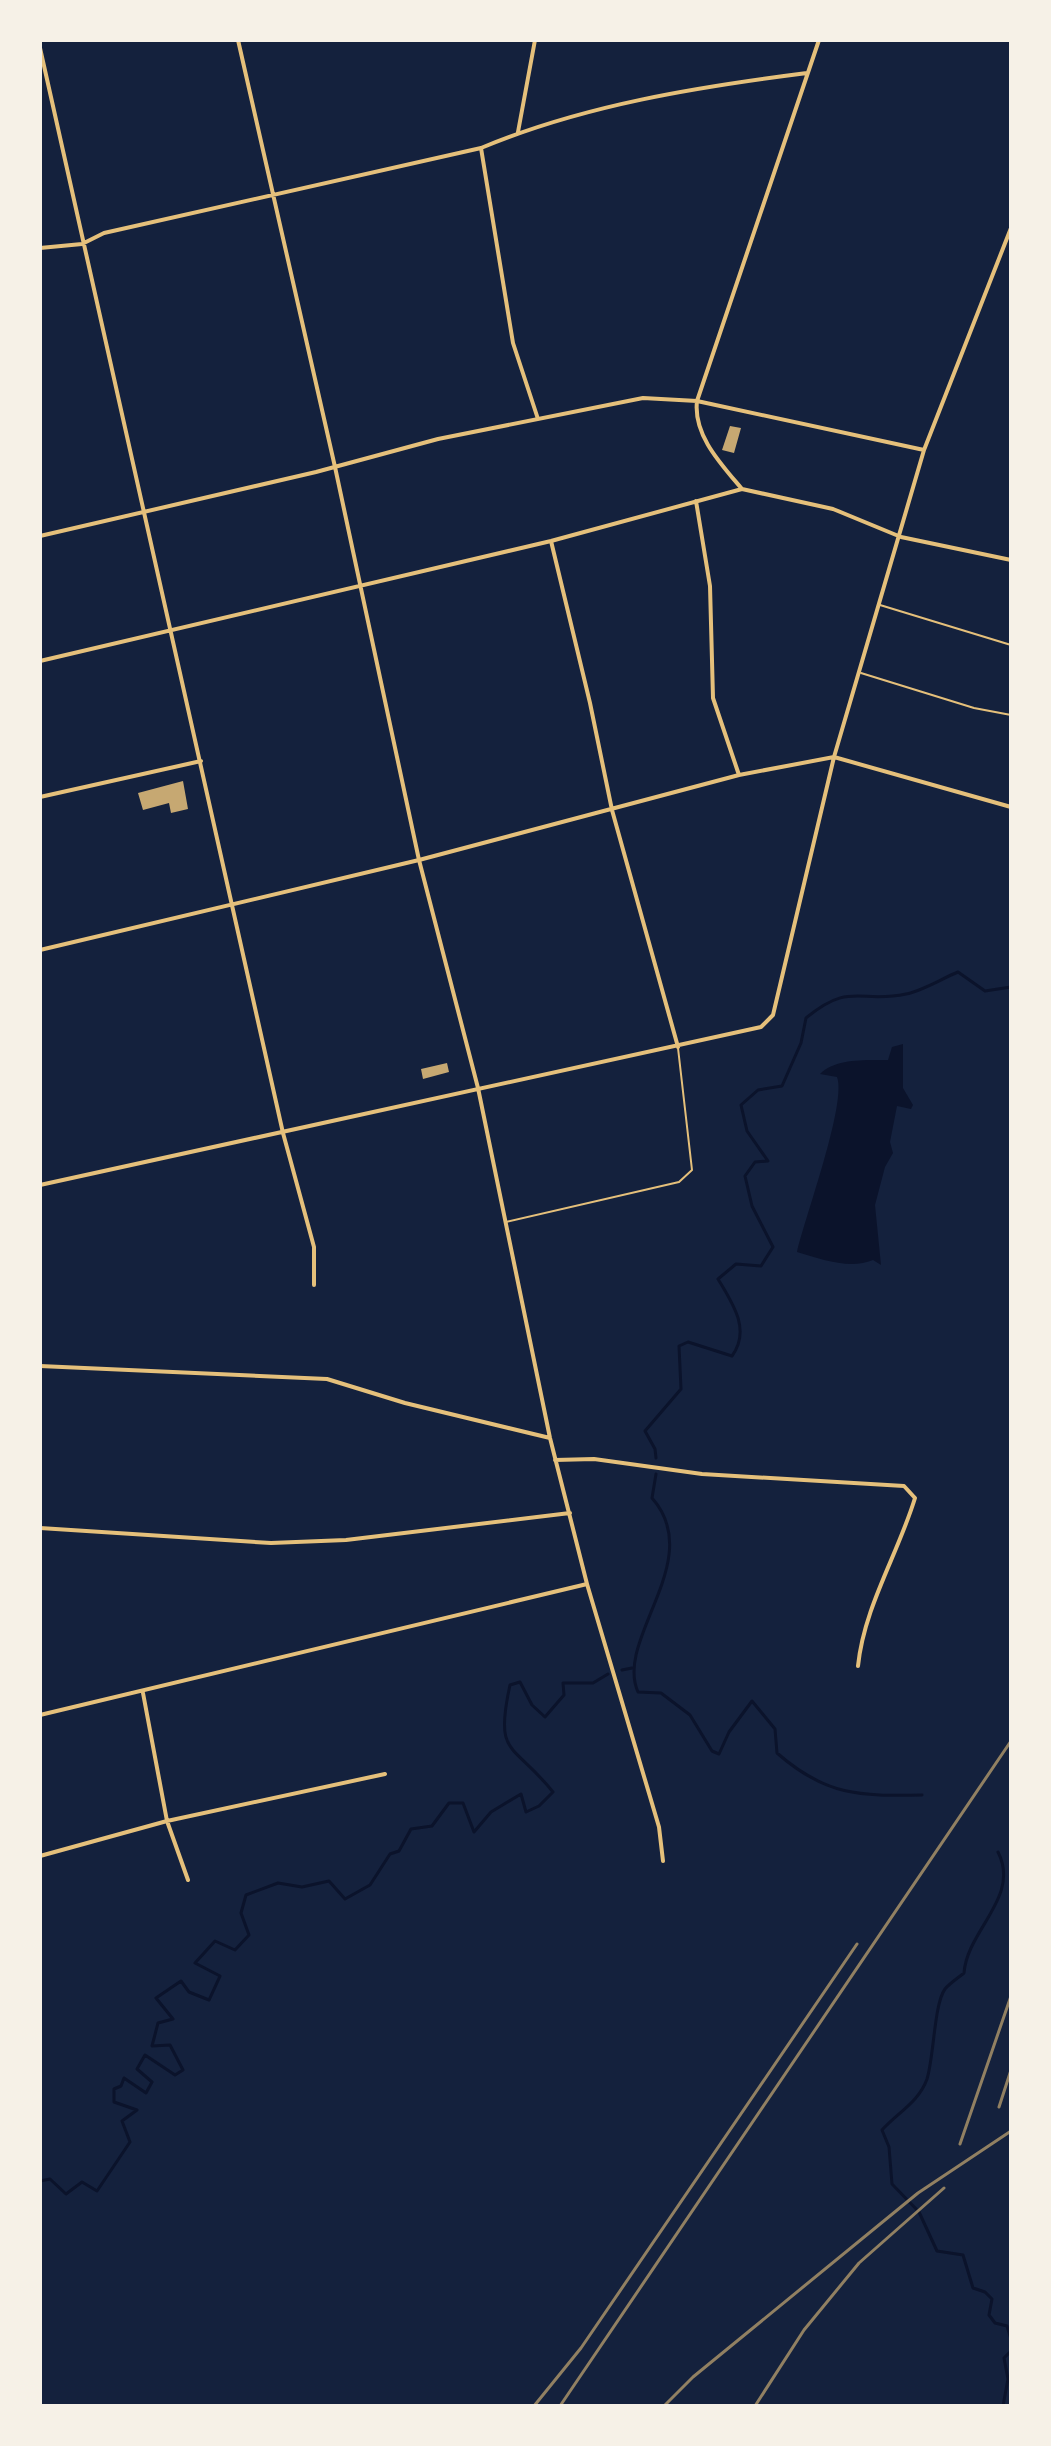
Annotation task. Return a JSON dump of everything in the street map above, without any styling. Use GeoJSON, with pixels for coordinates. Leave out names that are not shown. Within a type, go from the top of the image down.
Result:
{"type":"FeatureCollection","features":[{"type":"Feature","properties":{"kind":"street"},"geometry":{"type":"LineString","coordinates":[[238,40],[275,195],[419,860],[478,1088],[555,1460],[587,1584],[659,1827],[663,1861]]}},
{"type":"Feature","properties":{"kind":"street"},"geometry":{"type":"LineString","coordinates":[[518,132],[535,40]]}},
{"type":"Feature","properties":{"kind":"street"},"geometry":{"type":"LineString","coordinates":[[742,489],[708,445],[695,416],[697,401],[819,40]]}},
{"type":"Feature","properties":{"kind":"street"},"geometry":{"type":"LineString","coordinates":[[40,48],[169,629],[235,905],[283,1133],[314,1247],[314,1285]]}},
{"type":"Feature","properties":{"kind":"street"},"geometry":{"type":"LineString","coordinates":[[40,248],[82,244],[104,233],[481,148],[518,132],[655,96],[807,73]]}},
{"type":"Feature","properties":{"kind":"street"},"geometry":{"type":"LineString","coordinates":[[481,148],[490,222],[513,343],[538,420]]}},
{"type":"Feature","properties":{"kind":"street"},"geometry":{"type":"LineString","coordinates":[[40,1185],[761,1027],[773,1015],[834,757],[878,604],[901,537],[924,450],[1011,228]]}},
{"type":"Feature","properties":{"kind":"street"},"geometry":{"type":"LineString","coordinates":[[40,536],[335,467],[438,439],[643,398],[697,401],[924,450]]}},
{"type":"Feature","properties":{"kind":"street"},"geometry":{"type":"LineString","coordinates":[[40,661],[551,541],[742,489],[833,509],[901,537],[1011,560]]}},
{"type":"Feature","properties":{"kind":"street"},"geometry":{"type":"LineString","coordinates":[[696,501],[710,586],[713,698],[739,775]]}},
{"type":"Feature","properties":{"kind":"street"},"geometry":{"type":"LineString","coordinates":[[551,541],[612,810],[678,1047]]}},
{"type":"Feature","properties":{"kind":"street"},"geometry":{"type":"LineString","coordinates":[[40,950],[419,860],[739,775],[834,757],[1011,807]]}},
{"type":"Feature","properties":{"kind":"street"},"geometry":{"type":"LineString","coordinates":[[40,797],[201,761]]}},
{"type":"Feature","properties":{"kind":"street"},"geometry":{"type":"LineString","coordinates":[[40,1366],[327,1379],[405,1403],[550,1438]]}},
{"type":"Feature","properties":{"kind":"street"},"geometry":{"type":"LineString","coordinates":[[555,1460],[594,1459],[702,1474],[904,1486],[915,1498],[904,1533],[861,1635],[858,1666]]}},
{"type":"Feature","properties":{"kind":"street"},"geometry":{"type":"LineString","coordinates":[[40,1528],[271,1543],[346,1540],[570,1513]]}},
{"type":"Feature","properties":{"kind":"street"},"geometry":{"type":"LineString","coordinates":[[40,1715],[143,1693],[587,1584]]}},
{"type":"Feature","properties":{"kind":"street"},"geometry":{"type":"LineString","coordinates":[[143,1693],[167,1821],[188,1880]]}},
{"type":"Feature","properties":{"kind":"street"},"geometry":{"type":"LineString","coordinates":[[40,1856],[167,1821],[385,1774]]}},
{"type":"Feature","properties":{"kind":"lane"},"geometry":{"type":"LineString","coordinates":[[878,604],[1011,645]]}},
{"type":"Feature","properties":{"kind":"lane"},"geometry":{"type":"LineString","coordinates":[[860,673],[974,708],[1011,715]]}},
{"type":"Feature","properties":{"kind":"lane"},"geometry":{"type":"LineString","coordinates":[[504,1222],[679,1182],[692,1170],[678,1047]]}},
{"type":"Feature","properties":{"kind":"water"},"geometry":{"type":"Polygon","coordinates":[[[903,1044],[903,1088],[913,1105],[911,1109],[897,1106],[890,1142],[893,1153],[885,1167],[875,1205],[881,1265],[873,1260],[855,1264],[835,1262],[797,1252],[836,1110],[837,1077],[820,1074],[843,1063],[888,1060],[892,1047],[903,1044]]]}},
{"type":"Feature","properties":{"kind":"building"},"geometry":{"type":"Polygon","coordinates":[[[730,426],[741,428],[734,453],[722,450],[730,426]]]}},
{"type":"Feature","properties":{"kind":"building"},"geometry":{"type":"Polygon","coordinates":[[[183,781],[188,809],[171,813],[169,803],[143,810],[138,793],[183,781]]]}},
{"type":"Feature","properties":{"kind":"building"},"geometry":{"type":"Polygon","coordinates":[[[447,1063],[449,1072],[423,1079],[421,1069],[447,1063]]]}},
{"type":"Feature","properties":{"kind":"waterway"},"geometry":{"type":"LineString","coordinates":[[656,1458],[655,1449],[645,1431],[681,1389],[679,1346],[688,1342],[732,1356],[740,1337],[740,1327],[734,1307],[718,1279],[736,1264],[761,1266],[773,1247],[752,1206],[745,1176],[755,1162],[768,1161],[747,1131],[741,1105],[758,1090],[782,1086],[801,1043],[806,1018],[834,1000],[906,994],[958,972],[985,991],[1011,987]]}},
{"type":"Feature","properties":{"kind":"waterway"},"geometry":{"type":"LineString","coordinates":[[656,1474],[652,1498],[666,1522],[670,1547],[665,1573],[638,1648],[634,1671],[638,1692],[661,1693],[690,1715],[712,1751],[719,1754],[729,1732],[752,1701],[775,1729],[777,1753],[811,1778],[861,1793],[922,1795]]}},
{"type":"Feature","properties":{"kind":"waterway"},"geometry":{"type":"LineString","coordinates":[[622,1670],[632,1668]]}},
{"type":"Feature","properties":{"kind":"waterway"},"geometry":{"type":"LineString","coordinates":[[40,2181],[50,2179],[66,2194],[82,2182],[97,2191],[130,2142],[122,2121],[137,2110],[114,2102],[114,2089],[121,2086],[124,2078],[146,2093],[152,2082],[137,2069],[145,2055],[175,2075],[183,2070],[170,2045],[152,2046],[158,2023],[173,2019],[156,1998],[181,1981],[189,1992],[209,2000],[220,1976],[195,1963],[215,1941],[235,1950],[249,1935],[241,1913],[246,1895],[278,1883],[302,1887],[329,1881],[345,1899],[370,1885],[390,1854],[399,1851],[411,1829],[432,1826],[449,1803],[463,1803],[474,1832],[491,1812],[521,1794],[526,1812],[539,1806],[553,1792],[510,1747],[504,1725],[510,1685],[520,1682],[532,1705],[545,1717],[564,1695],[563,1683],[593,1683],[608,1674]]}},
{"type":"Feature","properties":{"kind":"waterway"},"geometry":{"type":"LineString","coordinates":[[998,1852],[1003,1868],[1003,1884],[967,1957],[964,1973],[941,1996],[927,2079],[913,2101],[882,2130],[889,2147],[892,2184],[919,2212],[937,2251],[963,2255],[973,2288],[985,2292],[992,2299],[989,2315],[995,2323],[1007,2326],[1011,2339]]}},
{"type":"Feature","properties":{"kind":"waterway"},"geometry":{"type":"LineString","coordinates":[[1003,2406],[1008,2379],[1004,2358],[1011,2351]]}},
{"type":"Feature","properties":{"kind":"railway"},"geometry":{"type":"LineString","coordinates":[[560,2406],[1011,1741]]}},
{"type":"Feature","properties":{"kind":"railway"},"geometry":{"type":"LineString","coordinates":[[534,2406],[581,2348],[857,1944]]}},
{"type":"Feature","properties":{"kind":"railway"},"geometry":{"type":"LineString","coordinates":[[960,2144],[1011,1996]]}},
{"type":"Feature","properties":{"kind":"railway"},"geometry":{"type":"LineString","coordinates":[[999,2107],[1011,2070]]}},
{"type":"Feature","properties":{"kind":"railway"},"geometry":{"type":"LineString","coordinates":[[664,2406],[693,2377],[918,2193],[1011,2131]]}},
{"type":"Feature","properties":{"kind":"railway"},"geometry":{"type":"LineString","coordinates":[[755,2406],[804,2330],[859,2263],[944,2188]]}}]}
